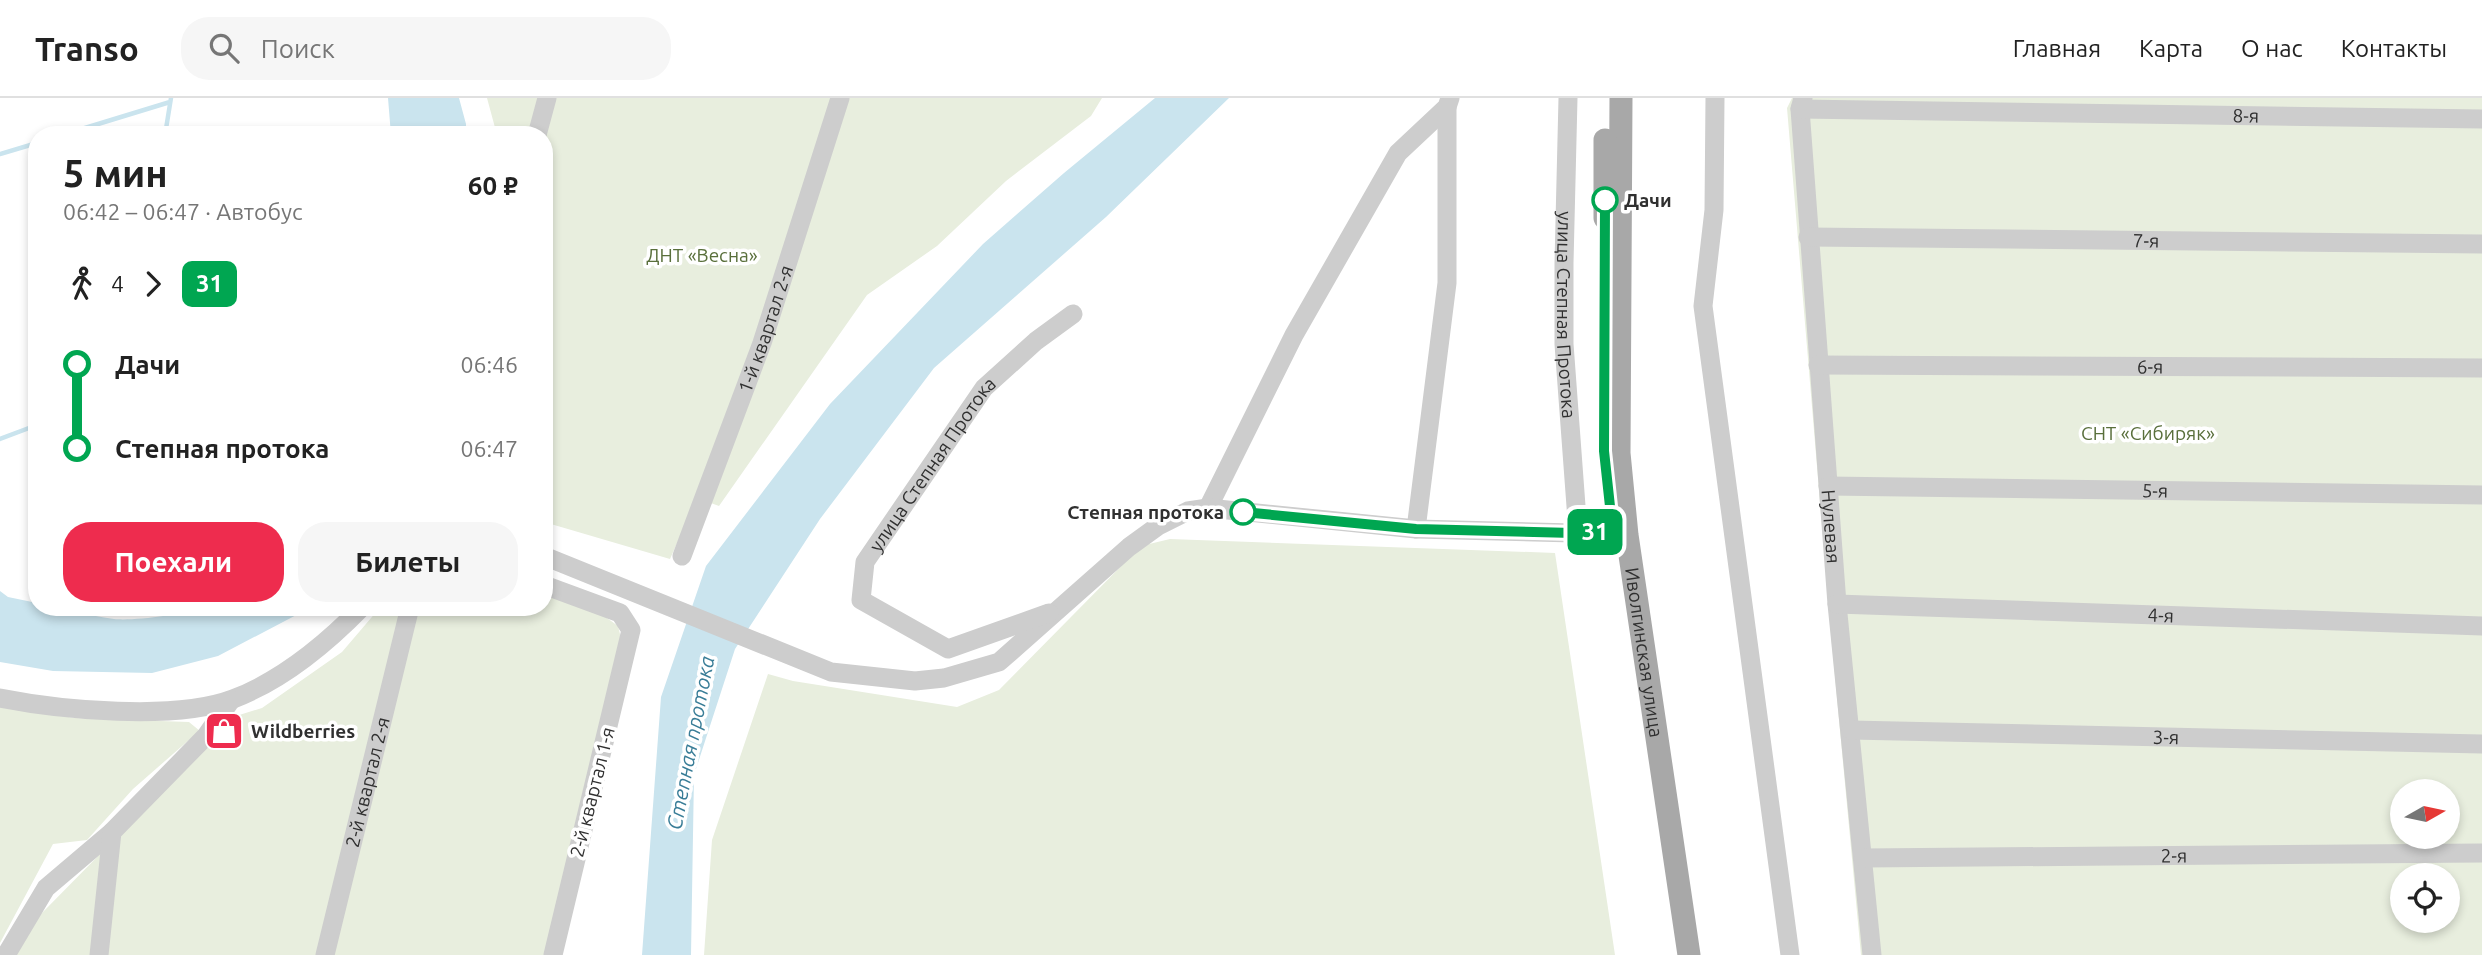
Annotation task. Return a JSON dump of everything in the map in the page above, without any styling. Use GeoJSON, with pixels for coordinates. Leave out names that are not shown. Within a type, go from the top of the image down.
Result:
{"type":"FeatureCollection","features":[{"type":"Feature","properties":{"kind":"main road","name":"Иволгинская улица"},"geometry":{"type":"LineString","coordinates":[[1606,98],[1604,451],[1613,534],[1673,955]]}},
{"type":"Feature","properties":{"kind":"main road","name":"Иволгинская улица"},"geometry":{"type":"LineString","coordinates":[[1621,98],[1619,453],[1628,535],[1689,955]]}},
{"type":"Feature","properties":{"kind":"street"},"geometry":{"type":"LineString","coordinates":[[539,126],[547,98]]}},
{"type":"Feature","properties":{"kind":"street","name":"1-й квартал 2-я"},"geometry":{"type":"LineString","coordinates":[[682,556],[762,343],[841,98]]}},
{"type":"Feature","properties":{"kind":"street","name":"улица Степная Протока"},"geometry":{"type":"LineString","coordinates":[[1568,98],[1564,344],[1578,533]]}},
{"type":"Feature","properties":{"kind":"street"},"geometry":{"type":"LineString","coordinates":[[1715,98],[1714,210],[1703,306],[1790,955]]}},
{"type":"Feature","properties":{"kind":"street"},"geometry":{"type":"LineString","coordinates":[[1416,529],[1447,283],[1448,102]]}},
{"type":"Feature","properties":{"kind":"street"},"geometry":{"type":"LineString","coordinates":[[1208,508],[1294,335],[1398,153],[1448,102]]}},
{"type":"Feature","properties":{"kind":"street","name":"8-я"},"geometry":{"type":"LineString","coordinates":[[1801,104],[2482,119]]}},
{"type":"Feature","properties":{"kind":"street","name":"Нулевая"},"geometry":{"type":"LineString","coordinates":[[1801,104],[1808,237],[1828,486],[1872,955]]}},
{"type":"Feature","properties":{"kind":"street","name":"7-я"},"geometry":{"type":"LineString","coordinates":[[1808,237],[2482,244]]}},
{"type":"Feature","properties":{"kind":"street","name":"улица Степная Протока"},"geometry":{"type":"LineString","coordinates":[[1060,610],[948,649],[861,600],[865,562],[984,388],[1036,341],[1073,314]]}},
{"type":"Feature","properties":{"kind":"street","name":"6-я"},"geometry":{"type":"LineString","coordinates":[[1818,365],[2482,369]]}},
{"type":"Feature","properties":{"kind":"street","name":"5-я"},"geometry":{"type":"LineString","coordinates":[[1828,486],[2482,495]]}},
{"type":"Feature","properties":{"kind":"street"},"geometry":{"type":"LineString","coordinates":[[553,559],[831,672],[915,681],[944,678],[999,662],[1129,547],[1158,526],[1188,511],[1208,508],[1416,529],[1613,534]]}},
{"type":"Feature","properties":{"kind":"street","name":"2-й квартал 1-я"},"geometry":{"type":"LineString","coordinates":[[553,588],[620,613],[631,630],[553,955]]}},
{"type":"Feature","properties":{"kind":"street","name":"4-я"},"geometry":{"type":"LineString","coordinates":[[1838,604],[2482,626]]}},
{"type":"Feature","properties":{"kind":"street"},"geometry":{"type":"LineString","coordinates":[[0,698],[85,710],[177,710],[231,700],[292,668],[331,638],[353,616]]}},
{"type":"Feature","properties":{"kind":"street","name":"2-й квартал 2-я"},"geometry":{"type":"LineString","coordinates":[[325,955],[409,616]]}},
{"type":"Feature","properties":{"kind":"street"},"geometry":{"type":"LineString","coordinates":[[6,944],[47,888],[112,832],[206,736],[231,700]]}},
{"type":"Feature","properties":{"kind":"street","name":"3-я"},"geometry":{"type":"LineString","coordinates":[[1851,730],[2482,744]]}},
{"type":"Feature","properties":{"kind":"street"},"geometry":{"type":"LineString","coordinates":[[99,955],[112,832]]}},
{"type":"Feature","properties":{"kind":"street","name":"2-я"},"geometry":{"type":"LineString","coordinates":[[1864,858],[2482,853]]}},
{"type":"Feature","properties":{"kind":"green space","name":"ДНТ «Весна»"},"geometry":{"type":"Polygon","coordinates":[[[487,98],[1102,98],[1091,116],[1006,181],[937,246],[867,295],[719,506],[697,498],[670,559],[553,525],[553,126],[495,126],[487,98]]]}},
{"type":"Feature","properties":{"kind":"green space","name":"СНТ «Сибиряк»"},"geometry":{"type":"Polygon","coordinates":[[[1792,98],[2482,98],[2482,955],[1861,955],[1787,108],[1792,98]]]}},
{"type":"Feature","properties":{"kind":"green space"},"geometry":{"type":"Polygon","coordinates":[[[1170,539],[1555,553],[1615,955],[704,955],[712,840],[768,674],[793,681],[957,707],[999,690],[1141,546],[1170,539]]]}},
{"type":"Feature","properties":{"kind":"green space"},"geometry":{"type":"Polygon","coordinates":[[[553,597],[600,613],[618,626],[621,638],[545,955],[15,955],[40,915],[236,716],[262,708],[342,652],[373,616],[553,616],[553,597]]]}},
{"type":"Feature","properties":{"kind":"green space"},"geometry":{"type":"Polygon","coordinates":[[[0,706],[75,718],[189,722],[206,736],[189,740],[133,789],[87,840],[53,844],[0,943],[0,706]]]}},
{"type":"Feature","properties":{"kind":"water"},"geometry":{"type":"Polygon","coordinates":[[[388,98],[459,98],[466,124],[466,126],[390,126],[388,98]]]}},
{"type":"Feature","properties":{"kind":"water"},"geometry":{"type":"Polygon","coordinates":[[[1155,98],[1229,98],[1106,217],[934,368],[820,519],[735,649],[694,775],[691,955],[642,955],[661,697],[706,566],[830,404],[983,244],[1155,98]]]}},
{"type":"Feature","properties":{"kind":"water"},"geometry":{"type":"Polygon","coordinates":[[[0,591],[8,597],[28,601],[28,616],[133,619],[164,616],[294,616],[218,656],[152,673],[53,671],[0,662],[0,591]]]}},
{"type":"Feature","properties":{"kind":"waterway"},"geometry":{"type":"LineString","coordinates":[[166,126],[171,98]]}},
{"type":"Feature","properties":{"kind":"waterway"},"geometry":{"type":"LineString","coordinates":[[91,126],[170,102]]}},
{"type":"Feature","properties":{"kind":"waterway"},"geometry":{"type":"LineString","coordinates":[[0,154],[28,146]]}},
{"type":"Feature","properties":{"kind":"waterway"},"geometry":{"type":"LineString","coordinates":[[0,439],[28,428]]}},
{"type":"Feature","properties":{"kind":"bus line","name":"31"},"geometry":{"type":"LineString","coordinates":[[1243,512],[1416,529],[1613,534],[1604,451],[1605,200]]}},
{"type":"Feature","properties":{"kind":"place","name":"Дачи"},"geometry":{"type":"Point","coordinates":[1605,200]}},
{"type":"Feature","properties":{"kind":"place","name":"Степная протока"},"geometry":{"type":"Point","coordinates":[1243,512]}},
{"type":"Feature","properties":{"kind":"place","name":"Wildberries"},"geometry":{"type":"Point","coordinates":[224,731]}}]}
